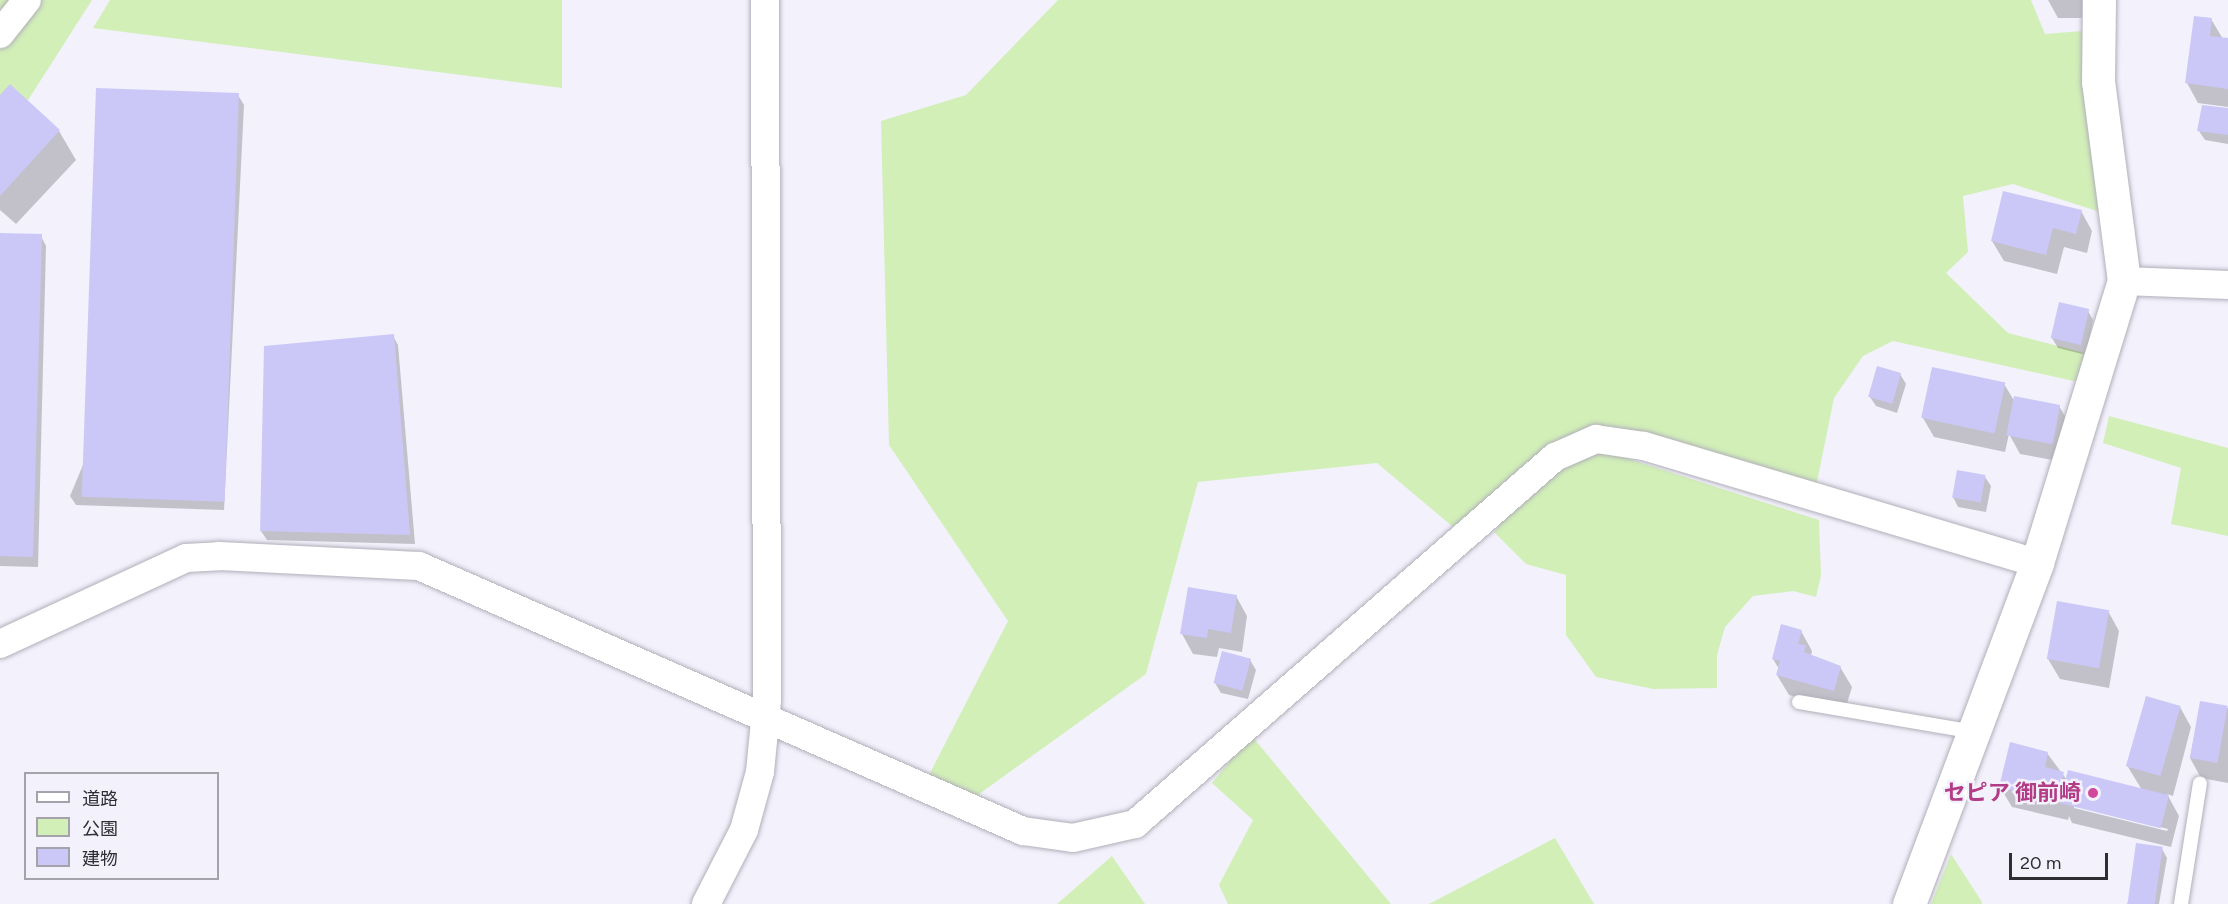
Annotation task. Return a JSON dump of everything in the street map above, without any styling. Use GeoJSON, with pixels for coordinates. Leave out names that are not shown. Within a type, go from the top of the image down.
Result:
{"type":"FeatureCollection","features":[{"type":"Feature","properties":{"kind":"street"},"geometry":{"type":"LineString","coordinates":[[0,34],[27,0]]}},
{"type":"Feature","properties":{"kind":"street"},"geometry":{"type":"LineString","coordinates":[[706,904],[744,830],[760,772],[766,720],[765,0]]}},
{"type":"Feature","properties":{"kind":"street"},"geometry":{"type":"LineString","coordinates":[[1909,904],[2037,563],[2124,282],[2098,82],[2099,0]]}},
{"type":"Feature","properties":{"kind":"street"},"geometry":{"type":"LineString","coordinates":[[2124,282],[2228,285]]}},
{"type":"Feature","properties":{"kind":"street"},"geometry":{"type":"LineString","coordinates":[[0,644],[186,558],[219,556],[419,566],[1023,831],[1073,838],[1135,824],[1555,457],[1596,439],[1644,446],[2037,563]]}},
{"type":"Feature","properties":{"kind":"lane"},"geometry":{"type":"LineString","coordinates":[[1799,702],[1974,732]]}},
{"type":"Feature","properties":{"kind":"lane"},"geometry":{"type":"LineString","coordinates":[[2181,904],[2200,783]]}},
{"type":"Feature","properties":{"kind":"green space"},"geometry":{"type":"Polygon","coordinates":[[[0,0],[92,0],[0,144],[0,0]]]}},
{"type":"Feature","properties":{"kind":"green space"},"geometry":{"type":"Polygon","coordinates":[[[110,0],[562,0],[562,88],[93,28],[110,0]]]}},
{"type":"Feature","properties":{"kind":"green space"},"geometry":{"type":"Polygon","coordinates":[[[1058,0],[2031,0],[2045,34],[2082,31],[2101,171],[2100,212],[2013,184],[1963,196],[1968,252],[1946,273],[2008,333],[2085,353],[2078,382],[1893,341],[1863,356],[1834,398],[1816,487],[1576,434],[1453,527],[1377,463],[1198,482],[1146,674],[975,797],[929,775],[1008,621],[889,445],[881,121],[966,95],[1058,0]]]}},
{"type":"Feature","properties":{"kind":"green space"},"geometry":{"type":"Polygon","coordinates":[[[2109,416],[2228,448],[2228,536],[2171,524],[2181,468],[2103,443],[2109,416]]]}},
{"type":"Feature","properties":{"kind":"green space"},"geometry":{"type":"Polygon","coordinates":[[[1598,449],[1819,520],[1821,576],[1816,597],[1793,591],[1753,596],[1725,627],[1717,655],[1717,688],[1653,689],[1596,677],[1566,635],[1566,575],[1526,564],[1494,532],[1555,459],[1598,449]]]}},
{"type":"Feature","properties":{"kind":"green space"},"geometry":{"type":"Polygon","coordinates":[[[1251,735],[1391,904],[1228,904],[1219,885],[1253,820],[1212,783],[1251,735]]]}},
{"type":"Feature","properties":{"kind":"green space"},"geometry":{"type":"Polygon","coordinates":[[[1555,838],[1594,904],[1429,904],[1555,838]]]}},
{"type":"Feature","properties":{"kind":"green space"},"geometry":{"type":"Polygon","coordinates":[[[1951,854],[1982,902],[1982,904],[1931,904],[1951,854]]]}},
{"type":"Feature","properties":{"kind":"green space"},"geometry":{"type":"Polygon","coordinates":[[[1112,856],[1145,904],[1057,904],[1112,856]]]}},
{"type":"Feature","properties":{"kind":"building"},"geometry":{"type":"Polygon","coordinates":[[[2194,16],[2212,18],[2210,36],[2228,38],[2228,89],[2185,83],[2194,16]]]}},
{"type":"Feature","properties":{"kind":"building"},"geometry":{"type":"Polygon","coordinates":[[[10,84],[60,130],[0,196],[0,95],[10,84]]]}},
{"type":"Feature","properties":{"kind":"building"},"geometry":{"type":"Polygon","coordinates":[[[96,88],[239,93],[225,502],[82,497],[96,88]]]}},
{"type":"Feature","properties":{"kind":"building"},"geometry":{"type":"Polygon","coordinates":[[[2202,105],[2228,108],[2228,135],[2197,131],[2202,105]]]}},
{"type":"Feature","properties":{"kind":"building"},"geometry":{"type":"Polygon","coordinates":[[[2003,191],[2082,210],[2076,234],[2053,228],[2046,255],[1991,241],[2003,191]]]}},
{"type":"Feature","properties":{"kind":"building"},"geometry":{"type":"Polygon","coordinates":[[[0,233],[42,234],[33,557],[0,556],[0,233]]]}},
{"type":"Feature","properties":{"kind":"building"},"geometry":{"type":"Polygon","coordinates":[[[2059,302],[2089,309],[2081,345],[2051,338],[2059,302]]]}},
{"type":"Feature","properties":{"kind":"building"},"geometry":{"type":"Polygon","coordinates":[[[394,334],[410,535],[260,531],[264,346],[394,334]]]}},
{"type":"Feature","properties":{"kind":"building"},"geometry":{"type":"Polygon","coordinates":[[[1877,366],[1901,373],[1892,404],[1868,397],[1877,366]]]}},
{"type":"Feature","properties":{"kind":"building"},"geometry":{"type":"Polygon","coordinates":[[[1932,367],[2005,383],[1995,433],[1921,418],[1932,367]]]}},
{"type":"Feature","properties":{"kind":"building"},"geometry":{"type":"Polygon","coordinates":[[[2014,396],[2060,405],[2053,444],[2006,435],[2014,396]]]}},
{"type":"Feature","properties":{"kind":"building"},"geometry":{"type":"Polygon","coordinates":[[[1957,470],[1986,475],[1981,503],[1952,498],[1957,470]]]}},
{"type":"Feature","properties":{"kind":"building"},"geometry":{"type":"Polygon","coordinates":[[[1188,587],[1237,595],[1231,633],[1208,629],[1207,638],[1180,634],[1188,587]]]}},
{"type":"Feature","properties":{"kind":"building"},"geometry":{"type":"Polygon","coordinates":[[[2057,601],[2109,610],[2099,668],[2047,659],[2057,601]]]}},
{"type":"Feature","properties":{"kind":"building"},"geometry":{"type":"Polygon","coordinates":[[[1781,624],[1802,630],[1798,644],[1806,645],[1804,652],[1841,666],[1834,691],[1776,675],[1780,661],[1772,659],[1781,624]]]}},
{"type":"Feature","properties":{"kind":"building"},"geometry":{"type":"Polygon","coordinates":[[[1222,651],[1251,659],[1242,691],[1213,683],[1222,651]]]}},
{"type":"Feature","properties":{"kind":"building"},"geometry":{"type":"Polygon","coordinates":[[[2146,696],[2181,706],[2160,776],[2126,766],[2146,696]]]}},
{"type":"Feature","properties":{"kind":"building"},"geometry":{"type":"Polygon","coordinates":[[[2200,701],[2228,706],[2218,763],[2190,758],[2200,701]]]}},
{"type":"Feature","properties":{"kind":"building"},"geometry":{"type":"Polygon","coordinates":[[[2010,742],[2048,752],[2045,767],[2064,772],[2057,801],[1999,787],[2010,742]]]}},
{"type":"Feature","properties":{"kind":"building"},"geometry":{"type":"Polygon","coordinates":[[[2068,770],[2169,795],[2161,828],[2060,803],[2068,770]]]}},
{"type":"Feature","properties":{"kind":"building"},"geometry":{"type":"Polygon","coordinates":[[[2136,843],[2163,847],[2155,904],[2127,904],[2136,843]]]}},
{"type":"Feature","properties":{"kind":"place","name":"セピア 御前崎"},"geometry":{"type":"Point","coordinates":[2093,793]}}]}
